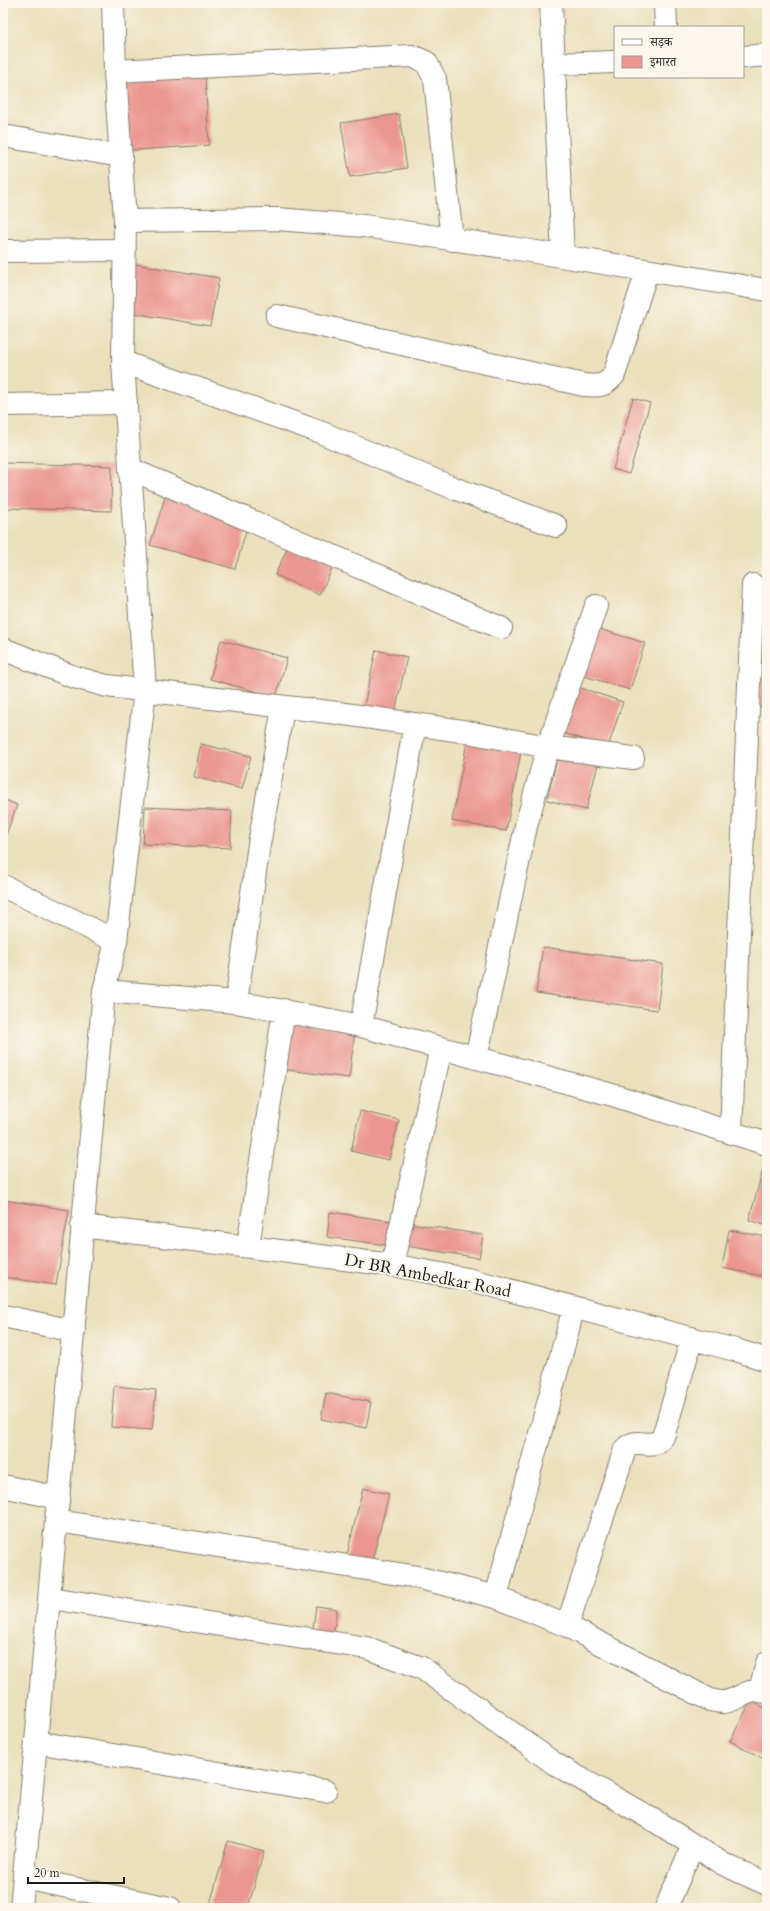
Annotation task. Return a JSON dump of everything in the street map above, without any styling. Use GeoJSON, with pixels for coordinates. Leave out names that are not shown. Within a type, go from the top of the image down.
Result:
{"type":"FeatureCollection","features":[{"type":"Feature","properties":{"kind":"street"},"geometry":{"type":"LineString","coordinates":[[21,1908],[104,991],[116,941],[145,690],[123,362],[125,221],[115,71],[113,3]]}},
{"type":"Feature","properties":{"kind":"street"},"geometry":{"type":"LineString","coordinates":[[551,3],[552,64],[564,256]]}},
{"type":"Feature","properties":{"kind":"street"},"geometry":{"type":"LineString","coordinates":[[665,3],[666,26]]}},
{"type":"Feature","properties":{"kind":"street"},"geometry":{"type":"LineString","coordinates":[[744,56],[767,55]]}},
{"type":"Feature","properties":{"kind":"street"},"geometry":{"type":"LineString","coordinates":[[115,71],[412,56],[426,62],[435,79],[452,240]]}},
{"type":"Feature","properties":{"kind":"street"},"geometry":{"type":"LineString","coordinates":[[552,64],[614,62]]}},
{"type":"Feature","properties":{"kind":"street"},"geometry":{"type":"LineString","coordinates":[[3,136],[121,156]]}},
{"type":"Feature","properties":{"kind":"street"},"geometry":{"type":"LineString","coordinates":[[125,221],[276,219],[364,226],[564,256],[767,290]]}},
{"type":"Feature","properties":{"kind":"street"},"geometry":{"type":"LineString","coordinates":[[3,251],[124,250]]}},
{"type":"Feature","properties":{"kind":"street"},"geometry":{"type":"LineString","coordinates":[[277,316],[584,385],[598,386],[608,383],[614,375],[647,271]]}},
{"type":"Feature","properties":{"kind":"street"},"geometry":{"type":"LineString","coordinates":[[123,362],[320,432],[451,487],[556,526]]}},
{"type":"Feature","properties":{"kind":"street"},"geometry":{"type":"LineString","coordinates":[[3,405],[126,402]]}},
{"type":"Feature","properties":{"kind":"street"},"geometry":{"type":"LineString","coordinates":[[130,468],[501,628]]}},
{"type":"Feature","properties":{"kind":"street"},"geometry":{"type":"LineString","coordinates":[[731,1133],[753,584]]}},
{"type":"Feature","properties":{"kind":"street"},"geometry":{"type":"LineString","coordinates":[[476,1058],[527,822],[548,747],[596,606]]}},
{"type":"Feature","properties":{"kind":"street"},"geometry":{"type":"LineString","coordinates":[[3,649],[74,677],[107,686],[283,708],[338,713],[414,724],[548,747],[633,758]]}},
{"type":"Feature","properties":{"kind":"street"},"geometry":{"type":"LineString","coordinates":[[236,1002],[259,845],[283,708]]}},
{"type":"Feature","properties":{"kind":"street"},"geometry":{"type":"LineString","coordinates":[[361,1026],[414,724]]}},
{"type":"Feature","properties":{"kind":"street"},"geometry":{"type":"LineString","coordinates":[[3,886],[116,941]]}},
{"type":"Feature","properties":{"kind":"street"},"geometry":{"type":"LineString","coordinates":[[104,991],[236,1002],[361,1026],[616,1096],[767,1144]]}},
{"type":"Feature","properties":{"kind":"street"},"geometry":{"type":"LineString","coordinates":[[248,1246],[284,1010]]}},
{"type":"Feature","properties":{"kind":"street"},"geometry":{"type":"LineString","coordinates":[[392,1265],[442,1048]]}},
{"type":"Feature","properties":{"kind":"street","name":"Dr BR Ambedkar Road"},"geometry":{"type":"LineString","coordinates":[[82,1226],[392,1265],[467,1279],[692,1338],[767,1360]]}},
{"type":"Feature","properties":{"kind":"street"},"geometry":{"type":"LineString","coordinates":[[496,1597],[574,1307]]}},
{"type":"Feature","properties":{"kind":"street"},"geometry":{"type":"LineString","coordinates":[[3,1316],[74,1331]]}},
{"type":"Feature","properties":{"kind":"street"},"geometry":{"type":"LineString","coordinates":[[567,1626],[625,1449],[630,1444],[636,1442],[651,1444],[658,1443],[663,1437],[692,1338]]}},
{"type":"Feature","properties":{"kind":"street"},"geometry":{"type":"LineString","coordinates":[[3,1486],[58,1498]]}},
{"type":"Feature","properties":{"kind":"street"},"geometry":{"type":"LineString","coordinates":[[57,1521],[412,1576],[496,1597],[567,1626],[710,1700],[724,1702],[744,1693],[763,1691],[767,1663]]}},
{"type":"Feature","properties":{"kind":"street"},"geometry":{"type":"LineString","coordinates":[[50,1598],[367,1648],[422,1668],[555,1764],[723,1864],[767,1884]]}},
{"type":"Feature","properties":{"kind":"street"},"geometry":{"type":"LineString","coordinates":[[36,1742],[325,1791]]}},
{"type":"Feature","properties":{"kind":"street"},"geometry":{"type":"LineString","coordinates":[[666,1908],[693,1846]]}},
{"type":"Feature","properties":{"kind":"street"},"geometry":{"type":"LineString","coordinates":[[24,1878],[170,1908]]}},
{"type":"Feature","properties":{"kind":"building"},"geometry":{"type":"Polygon","coordinates":[[[205,73],[209,145],[122,151],[118,78],[205,73]]]}},
{"type":"Feature","properties":{"kind":"building"},"geometry":{"type":"Polygon","coordinates":[[[399,114],[407,168],[350,177],[341,123],[399,114]]]}},
{"type":"Feature","properties":{"kind":"building"},"geometry":{"type":"Polygon","coordinates":[[[135,264],[219,278],[210,326],[127,312],[135,264]]]}},
{"type":"Feature","properties":{"kind":"building"},"geometry":{"type":"Polygon","coordinates":[[[633,398],[650,403],[629,474],[613,469],[633,398]]]}},
{"type":"Feature","properties":{"kind":"building"},"geometry":{"type":"Polygon","coordinates":[[[3,463],[112,466],[111,511],[3,508],[3,463]]]}},
{"type":"Feature","properties":{"kind":"building"},"geometry":{"type":"Polygon","coordinates":[[[165,497],[249,521],[235,569],[150,545],[165,497]]]}},
{"type":"Feature","properties":{"kind":"building"},"geometry":{"type":"Polygon","coordinates":[[[290,542],[335,562],[320,595],[275,575],[290,542]]]}},
{"type":"Feature","properties":{"kind":"building"},"geometry":{"type":"Polygon","coordinates":[[[596,628],[645,643],[630,690],[581,675],[596,628]]]}},
{"type":"Feature","properties":{"kind":"building"},"geometry":{"type":"Polygon","coordinates":[[[221,640],[287,658],[276,697],[210,679],[221,640]]]}},
{"type":"Feature","properties":{"kind":"building"},"geometry":{"type":"Polygon","coordinates":[[[376,650],[407,657],[395,713],[364,706],[376,650]]]}},
{"type":"Feature","properties":{"kind":"building"},"geometry":{"type":"Polygon","coordinates":[[[760,667],[767,667],[767,707],[758,707],[760,667]]]}},
{"type":"Feature","properties":{"kind":"building"},"geometry":{"type":"Polygon","coordinates":[[[578,687],[623,702],[608,747],[563,733],[578,687]]]}},
{"type":"Feature","properties":{"kind":"building"},"geometry":{"type":"Polygon","coordinates":[[[467,742],[521,752],[506,831],[452,821],[467,742]]]}},
{"type":"Feature","properties":{"kind":"building"},"geometry":{"type":"Polygon","coordinates":[[[201,744],[251,756],[242,789],[194,777],[201,744]]]}},
{"type":"Feature","properties":{"kind":"building"},"geometry":{"type":"Polygon","coordinates":[[[558,755],[598,765],[586,810],[547,800],[558,755]]]}},
{"type":"Feature","properties":{"kind":"building"},"geometry":{"type":"Polygon","coordinates":[[[3,799],[17,805],[3,843],[3,799]]]}},
{"type":"Feature","properties":{"kind":"building"},"geometry":{"type":"Polygon","coordinates":[[[145,807],[232,811],[230,848],[143,844],[145,807]]]}},
{"type":"Feature","properties":{"kind":"building"},"geometry":{"type":"Polygon","coordinates":[[[543,947],[663,964],[657,1010],[536,993],[543,947]]]}},
{"type":"Feature","properties":{"kind":"building"},"geometry":{"type":"Polygon","coordinates":[[[287,1022],[355,1031],[349,1078],[280,1069],[287,1022]]]}},
{"type":"Feature","properties":{"kind":"building"},"geometry":{"type":"Polygon","coordinates":[[[360,1111],[399,1120],[389,1160],[351,1151],[360,1111]]]}},
{"type":"Feature","properties":{"kind":"building"},"geometry":{"type":"Polygon","coordinates":[[[764,1166],[767,1167],[767,1226],[749,1220],[764,1166]]]}},
{"type":"Feature","properties":{"kind":"building"},"geometry":{"type":"Polygon","coordinates":[[[4,1200],[69,1210],[56,1285],[3,1277],[4,1200]]]}},
{"type":"Feature","properties":{"kind":"building"},"geometry":{"type":"Polygon","coordinates":[[[330,1212],[398,1222],[394,1246],[327,1237],[330,1212]]]}},
{"type":"Feature","properties":{"kind":"building"},"geometry":{"type":"Polygon","coordinates":[[[404,1222],[483,1235],[479,1258],[400,1245],[404,1222]]]}},
{"type":"Feature","properties":{"kind":"building"},"geometry":{"type":"Polygon","coordinates":[[[729,1230],[767,1237],[767,1277],[722,1268],[729,1230]]]}},
{"type":"Feature","properties":{"kind":"building"},"geometry":{"type":"Polygon","coordinates":[[[114,1386],[156,1390],[152,1430],[111,1427],[114,1386]]]}},
{"type":"Feature","properties":{"kind":"building"},"geometry":{"type":"Polygon","coordinates":[[[326,1393],[371,1402],[366,1428],[321,1419],[326,1393]]]}},
{"type":"Feature","properties":{"kind":"building"},"geometry":{"type":"Polygon","coordinates":[[[363,1488],[389,1494],[371,1565],[346,1559],[363,1488]]]}},
{"type":"Feature","properties":{"kind":"building"},"geometry":{"type":"Polygon","coordinates":[[[316,1606],[337,1609],[333,1637],[312,1635],[316,1606]]]}},
{"type":"Feature","properties":{"kind":"building"},"geometry":{"type":"Polygon","coordinates":[[[751,1701],[767,1709],[767,1750],[762,1758],[730,1741],[751,1701]]]}},
{"type":"Feature","properties":{"kind":"building"},"geometry":{"type":"Polygon","coordinates":[[[228,1841],[264,1851],[248,1908],[223,1908],[210,1904],[228,1841]]]}}]}
